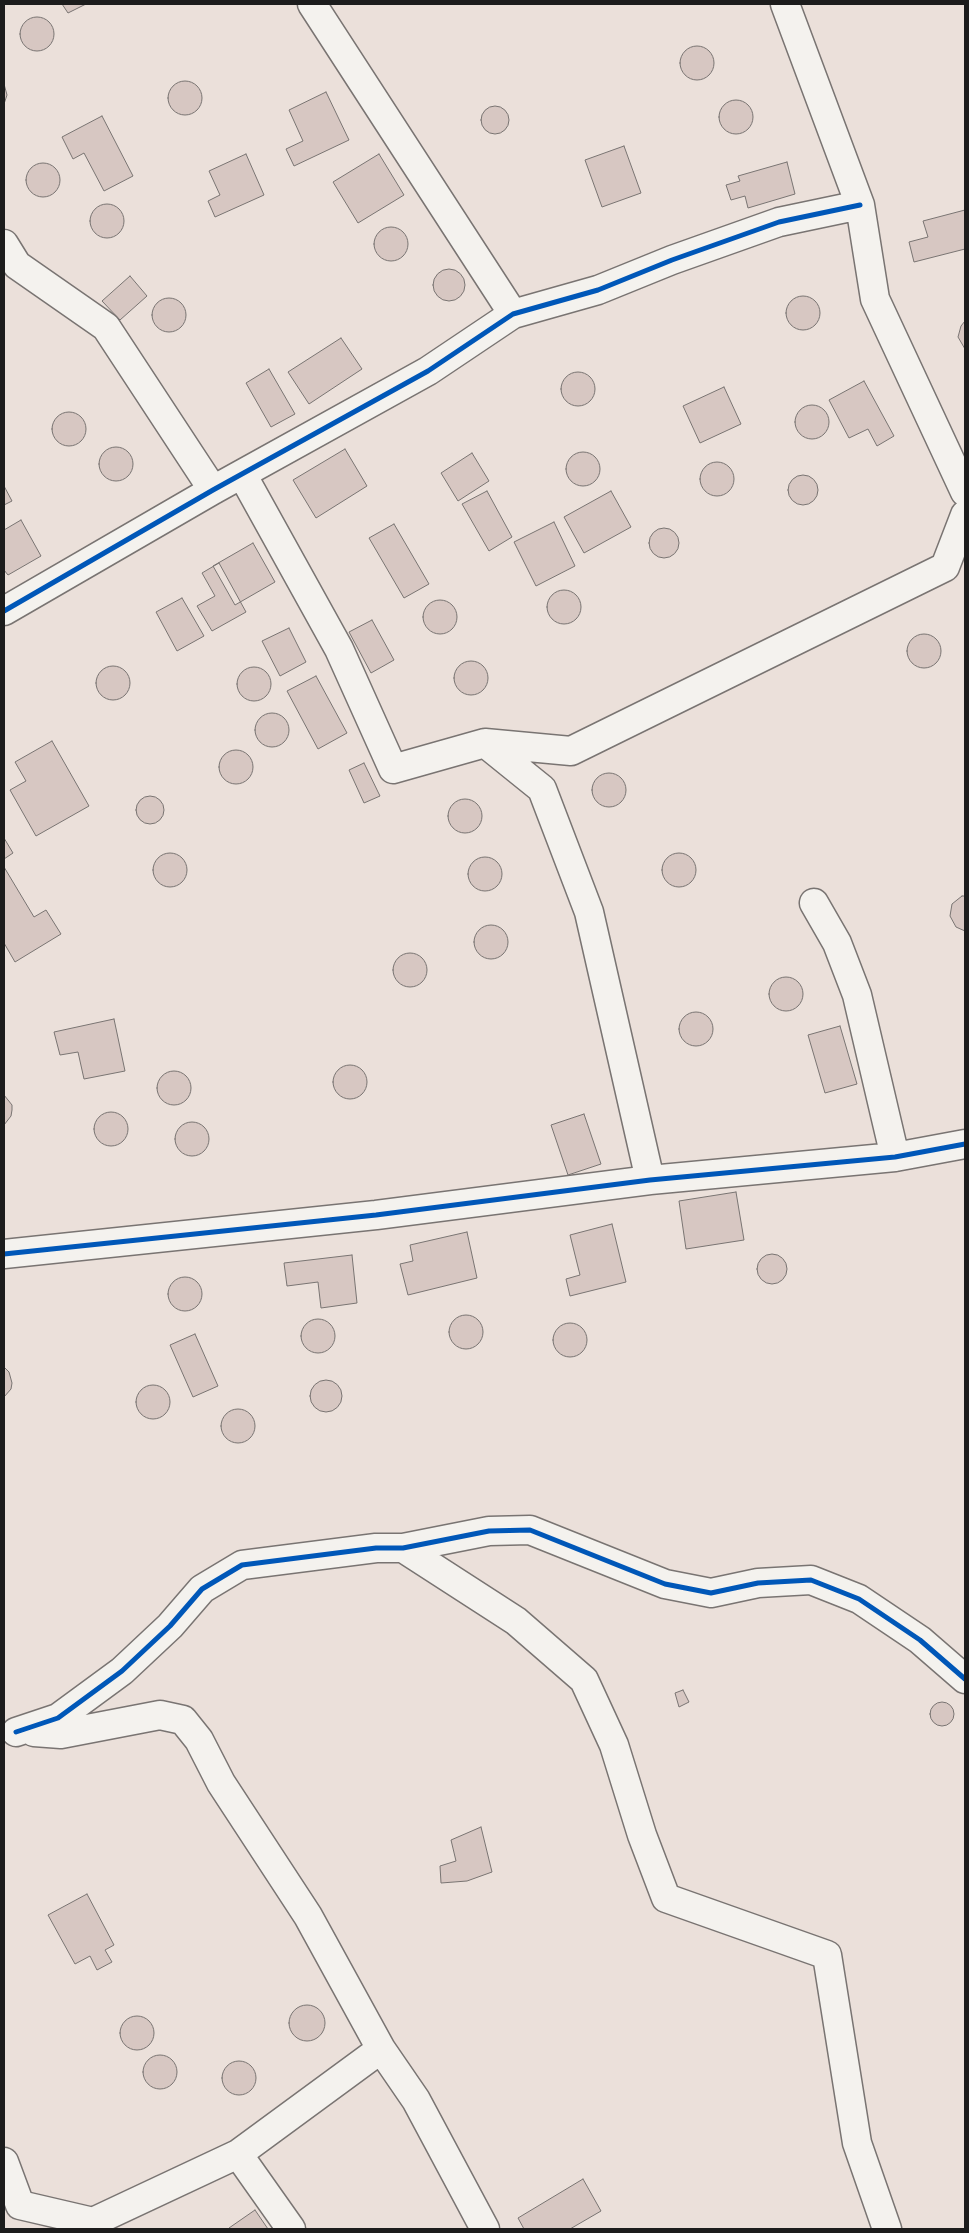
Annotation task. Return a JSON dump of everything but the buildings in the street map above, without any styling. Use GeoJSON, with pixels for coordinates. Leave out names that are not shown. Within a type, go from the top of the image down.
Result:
{"type":"FeatureCollection","features":[{"type":"Feature","properties":{"kind":"street"},"geometry":{"type":"LineString","coordinates":[[312,4],[513,314]]}},
{"type":"Feature","properties":{"kind":"street"},"geometry":{"type":"LineString","coordinates":[[785,4],[860,205],[875,299],[965,492]]}},
{"type":"Feature","properties":{"kind":"street"},"geometry":{"type":"LineString","coordinates":[[4,611],[212,490],[428,371],[513,314],[598,290],[672,260],[779,222],[860,205]]}},
{"type":"Feature","properties":{"kind":"street"},"geometry":{"type":"LineString","coordinates":[[4,244],[17,265],[106,327],[212,490]]}},
{"type":"Feature","properties":{"kind":"street"},"geometry":{"type":"LineString","coordinates":[[242,474],[339,650],[392,769],[485,743],[571,751],[945,567],[965,515]]}},
{"type":"Feature","properties":{"kind":"street"},"geometry":{"type":"LineString","coordinates":[[485,743],[542,789],[589,912],[650,1180]]}},
{"type":"Feature","properties":{"kind":"street"},"geometry":{"type":"LineString","coordinates":[[814,904],[837,943],[857,995],[895,1157]]}},
{"type":"Feature","properties":{"kind":"street"},"geometry":{"type":"LineString","coordinates":[[4,1254],[376,1215],[650,1180],[895,1157],[965,1144]]}},
{"type":"Feature","properties":{"kind":"street"},"geometry":{"type":"LineString","coordinates":[[10,1732],[58,1718],[122,1671],[170,1626],[202,1589],[242,1565],[376,1548],[403,1548],[489,1531],[530,1530],[665,1584],[711,1593],[758,1583],[811,1580],[859,1599],[920,1640],[965,1679]]}},
{"type":"Feature","properties":{"kind":"street"},"geometry":{"type":"LineString","coordinates":[[403,1548],[516,1621],[584,1680],[614,1745],[642,1835],[666,1898],[827,1955],[857,2143],[887,2229]]}},
{"type":"Feature","properties":{"kind":"street"},"geometry":{"type":"LineString","coordinates":[[10,1732],[61,1734],[160,1715],[183,1720],[199,1740],[221,1783],[308,1916],[381,2049],[416,2100],[485,2229]]}},
{"type":"Feature","properties":{"kind":"street"},"geometry":{"type":"LineString","coordinates":[[12,2211],[93,2222],[238,2154],[381,2049]]}},
{"type":"Feature","properties":{"kind":"street"},"geometry":{"type":"LineString","coordinates":[[238,2154],[291,2229]]}},
{"type":"Feature","properties":{"kind":"street"},"geometry":{"type":"LineString","coordinates":[[4,2162],[12,2211],[37,2229]]}},
{"type":"Feature","properties":{"kind":"cycle path"},"geometry":{"type":"LineString","coordinates":[[4,611],[213,490],[428,371],[513,314],[598,290],[672,260],[779,222],[860,205]]}},
{"type":"Feature","properties":{"kind":"cycle path"},"geometry":{"type":"LineString","coordinates":[[4,1254],[376,1215],[650,1180],[895,1157],[965,1144]]}},
{"type":"Feature","properties":{"kind":"cycle path"},"geometry":{"type":"LineString","coordinates":[[16,1732],[58,1718],[122,1671],[170,1626],[202,1589],[242,1565],[376,1548],[403,1548],[489,1531],[530,1530],[665,1584],[711,1593],[758,1583],[811,1580],[859,1599],[920,1640],[965,1679]]}}]}
